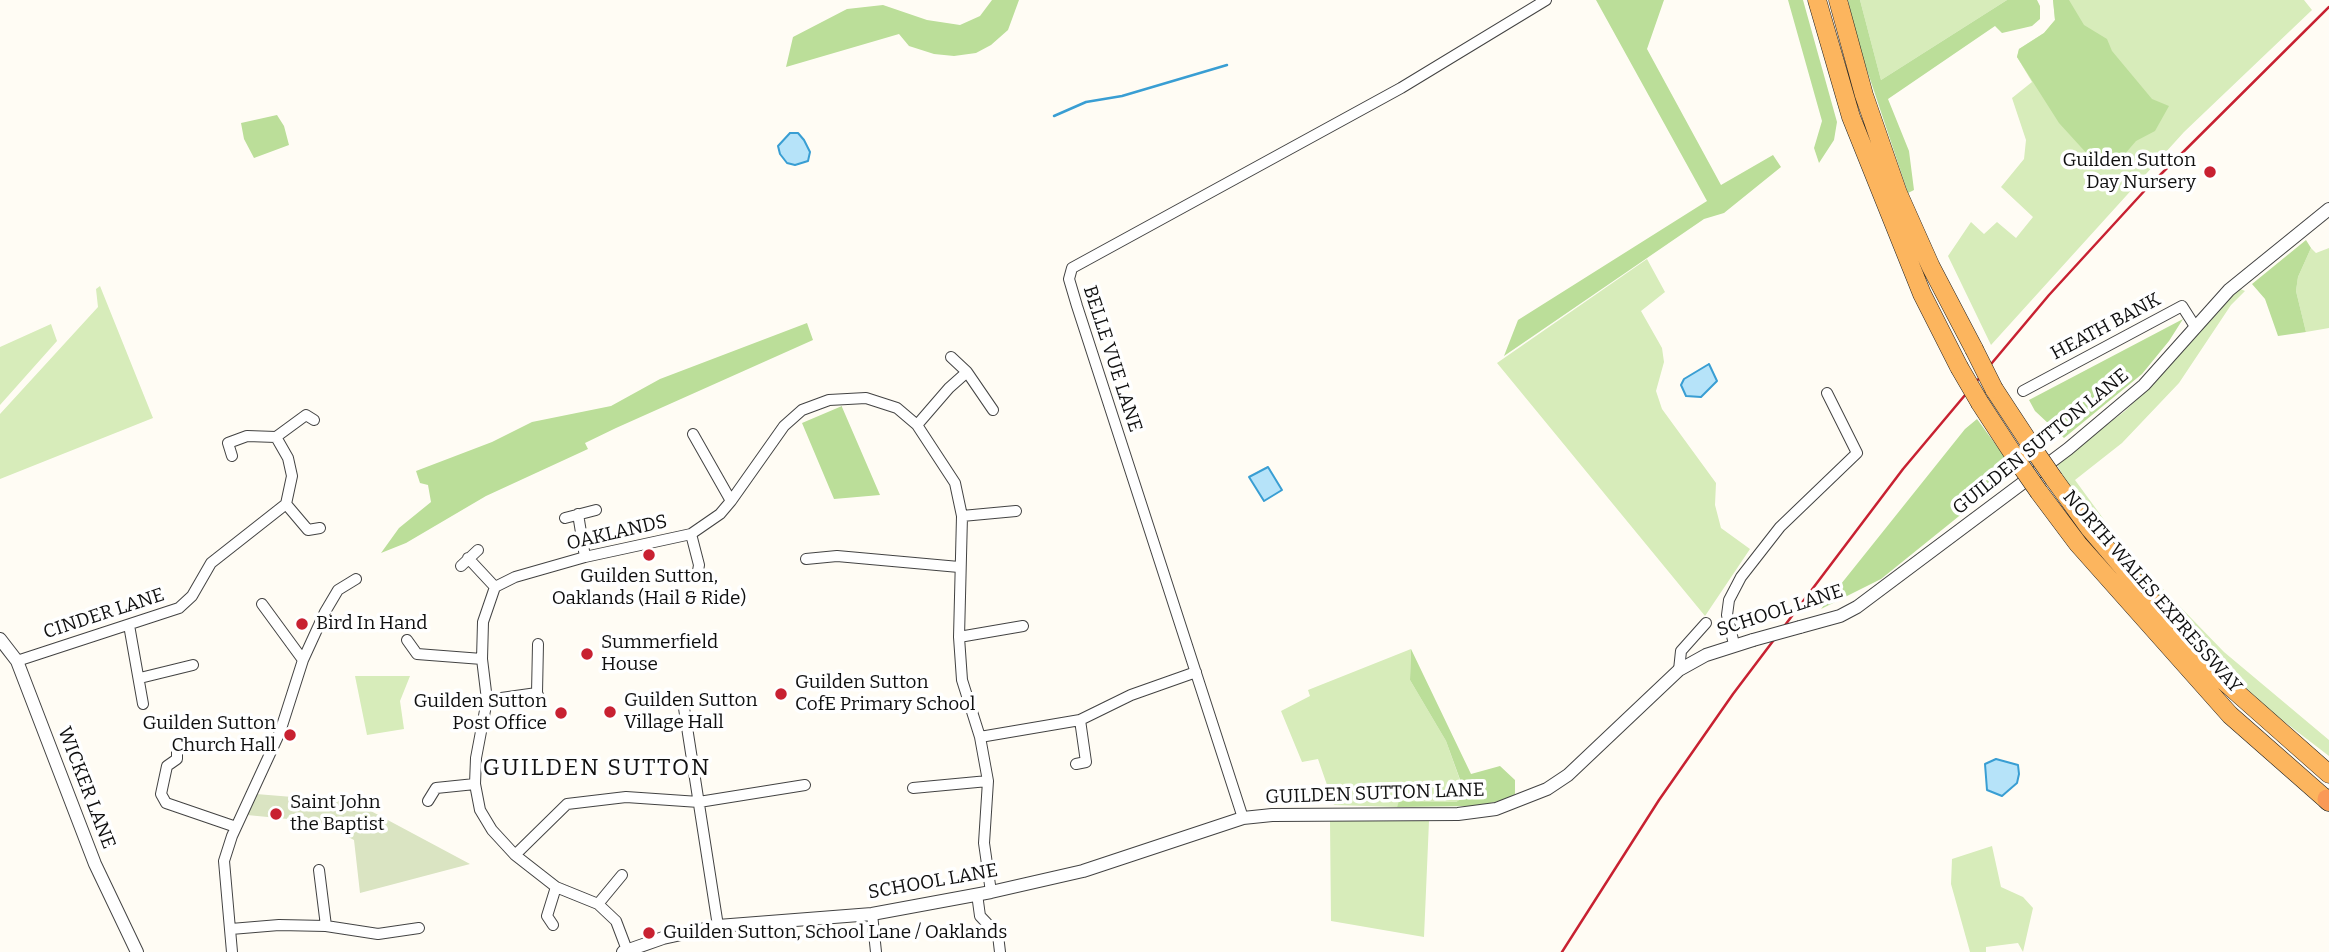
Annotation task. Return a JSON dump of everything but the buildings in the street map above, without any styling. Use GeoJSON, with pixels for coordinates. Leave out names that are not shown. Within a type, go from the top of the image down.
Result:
{"type":"FeatureCollection","features":[{"type":"Feature","properties":{"kind":"highway","name":"NORTH WALES EXPRESSWAY"},"geometry":{"type":"LineString","coordinates":[[1817,0],[1851,117],[1917,282],[1980,403],[2077,544],[2230,715],[2328,800]]}},
{"type":"Feature","properties":{"kind":"highway","name":"NORTH WALES EXPRESSWAY"},"geometry":{"type":"LineString","coordinates":[[1838,0],[1864,95],[1898,193],[1931,267],[1994,389],[2090,529],[2209,668],[2329,774]]}},
{"type":"Feature","properties":{"kind":"street","name":"BELLE VUE LANE"},"geometry":{"type":"LineString","coordinates":[[1243,818],[1077,306],[1069,279],[1072,268],[1401,88],[1546,0]]}},
{"type":"Feature","properties":{"kind":"street","name":"GUILDEN SUTTON LANE"},"geometry":{"type":"LineString","coordinates":[[1958,533],[2115,412],[2144,385],[2229,290],[2329,209]]}},
{"type":"Feature","properties":{"kind":"street","name":"HEATH BANK"},"geometry":{"type":"LineString","coordinates":[[2023,391],[2182,306],[2196,328]]}},
{"type":"Feature","properties":{"kind":"street"},"geometry":{"type":"LineString","coordinates":[[951,357],[967,372],[993,410]]}},
{"type":"Feature","properties":{"kind":"street"},"geometry":{"type":"LineString","coordinates":[[917,425],[949,387],[967,372]]}},
{"type":"Feature","properties":{"kind":"street"},"geometry":{"type":"LineString","coordinates":[[1734,644],[1728,607],[1741,577],[1780,527],[1857,453],[1827,393]]}},
{"type":"Feature","properties":{"kind":"street","name":"OAKLANDS"},"geometry":{"type":"LineString","coordinates":[[495,587],[515,577],[585,557],[691,534],[720,514],[784,426],[802,410],[829,400],[866,398],[897,408],[917,425],[955,483],[962,516],[959,567],[962,680],[980,737],[988,781],[984,843],[991,892]]}},
{"type":"Feature","properties":{"kind":"street"},"geometry":{"type":"LineString","coordinates":[[232,456],[222,443],[247,436],[276,437],[310,418],[301,402]]}},
{"type":"Feature","properties":{"kind":"street"},"geometry":{"type":"LineString","coordinates":[[693,434],[731,501]]}},
{"type":"Feature","properties":{"kind":"street"},"geometry":{"type":"LineString","coordinates":[[276,437],[288,458],[292,476],[286,504],[308,530]]}},
{"type":"Feature","properties":{"kind":"street","name":"CINDER LANE"},"geometry":{"type":"LineString","coordinates":[[16,661],[179,608],[192,596],[211,562],[286,504]]}},
{"type":"Feature","properties":{"kind":"street"},"geometry":{"type":"LineString","coordinates":[[565,518],[596,510]]}},
{"type":"Feature","properties":{"kind":"street"},"geometry":{"type":"LineString","coordinates":[[578,514],[585,557]]}},
{"type":"Feature","properties":{"kind":"street"},"geometry":{"type":"LineString","coordinates":[[962,516],[1009,515]]}},
{"type":"Feature","properties":{"kind":"street"},"geometry":{"type":"LineString","coordinates":[[308,530],[320,528]]}},
{"type":"Feature","properties":{"kind":"street"},"geometry":{"type":"LineString","coordinates":[[302,541],[308,530]]}},
{"type":"Feature","properties":{"kind":"street","name":"SCHOOL LANE"},"geometry":{"type":"LineString","coordinates":[[1547,789],[1590,757],[1679,670],[1734,644],[1840,616],[1857,607],[1958,533]]}},
{"type":"Feature","properties":{"kind":"street"},"geometry":{"type":"LineString","coordinates":[[691,534],[702,565],[697,577]]}},
{"type":"Feature","properties":{"kind":"street"},"geometry":{"type":"LineString","coordinates":[[478,550],[465,562],[495,587],[483,622],[482,659],[487,700],[476,758],[475,784],[480,810],[492,830],[515,855],[556,887],[598,904],[616,921],[625,951]]}},
{"type":"Feature","properties":{"kind":"street"},"geometry":{"type":"LineString","coordinates":[[806,559],[837,556],[959,567]]}},
{"type":"Feature","properties":{"kind":"street"},"geometry":{"type":"LineString","coordinates":[[820,558],[821,570]]}},
{"type":"Feature","properties":{"kind":"street"},"geometry":{"type":"LineString","coordinates":[[232,952],[224,862],[236,827],[280,732],[303,660],[338,590],[356,579]]}},
{"type":"Feature","properties":{"kind":"street"},"geometry":{"type":"LineString","coordinates":[[262,604],[303,660]]}},
{"type":"Feature","properties":{"kind":"street","name":"SCHOOL LANE"},"geometry":{"type":"LineString","coordinates":[[1679,670],[1681,651],[1706,623]]}},
{"type":"Feature","properties":{"kind":"street"},"geometry":{"type":"LineString","coordinates":[[129,625],[143,704]]}},
{"type":"Feature","properties":{"kind":"street"},"geometry":{"type":"LineString","coordinates":[[959,637],[1015,627]]}},
{"type":"Feature","properties":{"kind":"street","name":"WICKER LANE"},"geometry":{"type":"LineString","coordinates":[[0,639],[16,661],[95,864],[136,952]]}},
{"type":"Feature","properties":{"kind":"street"},"geometry":{"type":"LineString","coordinates":[[407,640],[417,654],[482,659]]}},
{"type":"Feature","properties":{"kind":"street"},"geometry":{"type":"LineString","coordinates":[[538,644],[537,693],[542,704]]}},
{"type":"Feature","properties":{"kind":"street"},"geometry":{"type":"LineString","coordinates":[[140,678],[193,665]]}},
{"type":"Feature","properties":{"kind":"street"},"geometry":{"type":"LineString","coordinates":[[980,737],[1080,720],[1130,695],[1196,672]]}},
{"type":"Feature","properties":{"kind":"street"},"geometry":{"type":"LineString","coordinates":[[487,700],[537,693]]}},
{"type":"Feature","properties":{"kind":"street"},"geometry":{"type":"LineString","coordinates":[[684,708],[718,926]]}},
{"type":"Feature","properties":{"kind":"street"},"geometry":{"type":"LineString","coordinates":[[1076,764],[1086,762],[1080,720]]}},
{"type":"Feature","properties":{"kind":"street"},"geometry":{"type":"LineString","coordinates":[[177,752],[177,759],[161,764],[161,794],[166,803],[236,827]]}},
{"type":"Feature","properties":{"kind":"street"},"geometry":{"type":"LineString","coordinates":[[913,788],[988,781]]}},
{"type":"Feature","properties":{"kind":"street"},"geometry":{"type":"LineString","coordinates":[[428,801],[433,783],[475,784]]}},
{"type":"Feature","properties":{"kind":"street"},"geometry":{"type":"LineString","coordinates":[[515,855],[567,804],[626,797],[699,802],[805,785]]}},
{"type":"Feature","properties":{"kind":"street","name":"GUILDEN SUTTON LANE"},"geometry":{"type":"LineString","coordinates":[[1243,818],[1272,815],[1458,814],[1496,809],[1547,789]]}},
{"type":"Feature","properties":{"kind":"street","name":"SCHOOL LANE"},"geometry":{"type":"LineString","coordinates":[[625,951],[718,926],[872,914],[991,892],[1083,871],[1243,818]]}},
{"type":"Feature","properties":{"kind":"street"},"geometry":{"type":"LineString","coordinates":[[319,870],[326,926]]}},
{"type":"Feature","properties":{"kind":"street"},"geometry":{"type":"LineString","coordinates":[[598,904],[620,882]]}},
{"type":"Feature","properties":{"kind":"street"},"geometry":{"type":"LineString","coordinates":[[545,919],[556,887]]}},
{"type":"Feature","properties":{"kind":"street"},"geometry":{"type":"LineString","coordinates":[[977,894],[980,916],[998,935],[1000,952]]}},
{"type":"Feature","properties":{"kind":"street"},"geometry":{"type":"LineString","coordinates":[[872,914],[876,952]]}},
{"type":"Feature","properties":{"kind":"street"},"geometry":{"type":"LineString","coordinates":[[231,929],[326,926],[378,934],[419,928]]}},
{"type":"Feature","properties":{"kind":"green space"},"geometry":{"type":"Polygon","coordinates":[[[992,0],[1019,0],[1008,30],[991,45],[976,53],[954,56],[934,54],[909,46],[899,34],[786,67],[793,37],[847,9],[883,5],[927,20],[960,25],[980,16],[992,0]]]}},
{"type":"Feature","properties":{"kind":"green space"},"geometry":{"type":"Polygon","coordinates":[[[1596,0],[1664,0],[1647,49],[1721,185],[1773,155],[1781,167],[1724,213],[1704,219],[1504,356],[1518,320],[1707,201],[1596,0]]]}},
{"type":"Feature","properties":{"kind":"green space"},"geometry":{"type":"Polygon","coordinates":[[[1788,0],[1803,0],[1837,122],[1834,140],[1819,163],[1814,148],[1822,121],[1788,0]]]}},
{"type":"Feature","properties":{"kind":"green space"},"geometry":{"type":"Polygon","coordinates":[[[1848,0],[1860,0],[1881,80],[2007,0],[2037,0],[2040,6],[2040,19],[2032,26],[2002,33],[1995,26],[1888,99],[1909,151],[1914,190],[1908,193],[1857,40],[1848,0]]]}},
{"type":"Feature","properties":{"kind":"green space"},"geometry":{"type":"Polygon","coordinates":[[[1860,0],[2007,0],[1881,80],[1860,0]]]}},
{"type":"Feature","properties":{"kind":"green space"},"geometry":{"type":"Polygon","coordinates":[[[2053,0],[2304,0],[2312,10],[2184,132],[1991,345],[1948,256],[1971,222],[1984,234],[1997,222],[2016,238],[2033,217],[2001,187],[2024,159],[2026,140],[2012,98],[2032,82],[2017,57],[2019,49],[2044,33],[2055,20],[2053,0]]]}},
{"type":"Feature","properties":{"kind":"green space"},"geometry":{"type":"Polygon","coordinates":[[[2053,0],[2069,0],[2084,25],[2107,39],[2112,51],[2152,99],[2169,106],[2155,131],[2136,141],[2112,169],[2100,168],[2059,123],[2017,57],[2019,49],[2044,33],[2055,20],[2053,0]]]}},
{"type":"Feature","properties":{"kind":"green space"},"geometry":{"type":"Polygon","coordinates":[[[277,115],[284,126],[289,145],[254,158],[244,139],[241,123],[277,115]]]}},
{"type":"Feature","properties":{"kind":"green space"},"geometry":{"type":"Polygon","coordinates":[[[2306,240],[2311,248],[2298,277],[2296,291],[2306,332],[2278,336],[2265,299],[2252,284],[2306,240]]]}},
{"type":"Feature","properties":{"kind":"green space"},"geometry":{"type":"Polygon","coordinates":[[[2311,248],[2316,253],[2329,248],[2329,328],[2306,332],[2296,291],[2298,277],[2311,248]]]}},
{"type":"Feature","properties":{"kind":"green space"},"geometry":{"type":"Polygon","coordinates":[[[1647,259],[1665,292],[1641,311],[1662,348],[1664,362],[1656,391],[1662,409],[1716,483],[1715,505],[1721,528],[1750,549],[1705,616],[1497,363],[1647,259]]]}},
{"type":"Feature","properties":{"kind":"green space"},"geometry":{"type":"Polygon","coordinates":[[[100,286],[153,418],[0,479],[0,414],[98,307],[96,289],[100,286]]]}},
{"type":"Feature","properties":{"kind":"green space"},"geometry":{"type":"Polygon","coordinates":[[[2238,288],[2245,291],[2231,305],[2179,383],[2122,443],[2075,480],[2124,547],[2224,652],[2329,740],[2329,756],[2273,713],[2185,631],[2130,569],[2069,486],[2056,463],[2125,411],[2164,372],[2238,288]]]}},
{"type":"Feature","properties":{"kind":"green space"},"geometry":{"type":"Polygon","coordinates":[[[2183,319],[2142,374],[2064,438],[2035,411],[2029,400],[2183,319]]]}},
{"type":"Feature","properties":{"kind":"green space"},"geometry":{"type":"Polygon","coordinates":[[[807,323],[813,340],[585,443],[588,449],[486,496],[406,543],[381,553],[399,528],[431,502],[428,485],[420,483],[416,471],[492,442],[532,422],[611,406],[660,379],[807,323]]]}},
{"type":"Feature","properties":{"kind":"green space"},"geometry":{"type":"Polygon","coordinates":[[[51,324],[57,341],[0,405],[0,347],[51,324]]]}},
{"type":"Feature","properties":{"kind":"green space"},"geometry":{"type":"Polygon","coordinates":[[[842,406],[880,495],[834,499],[802,423],[842,406]]]}},
{"type":"Feature","properties":{"kind":"green space"},"geometry":{"type":"Polygon","coordinates":[[[1977,419],[2015,471],[1881,579],[1821,609],[1965,429],[1977,419]]]}},
{"type":"Feature","properties":{"kind":"green space"},"geometry":{"type":"Polygon","coordinates":[[[1411,649],[1410,680],[1446,741],[1466,797],[1456,802],[1400,801],[1397,807],[1334,805],[1318,759],[1302,762],[1281,711],[1310,696],[1308,690],[1411,649]]]}},
{"type":"Feature","properties":{"kind":"green space"},"geometry":{"type":"Polygon","coordinates":[[[1411,649],[1471,774],[1500,766],[1515,780],[1515,794],[1504,800],[1476,806],[1397,807],[1399,801],[1456,802],[1466,796],[1446,741],[1410,680],[1411,649]]]}},
{"type":"Feature","properties":{"kind":"green space"},"geometry":{"type":"Polygon","coordinates":[[[355,676],[410,676],[400,701],[404,729],[367,735],[355,676]]]}},
{"type":"Feature","properties":{"kind":"green space"},"geometry":{"type":"Polygon","coordinates":[[[256,794],[354,802],[470,864],[360,893],[354,840],[319,822],[247,815],[256,794]]]}},
{"type":"Feature","properties":{"kind":"green space"},"geometry":{"type":"Polygon","coordinates":[[[1330,821],[1429,821],[1424,937],[1331,921],[1330,821]]]}},
{"type":"Feature","properties":{"kind":"green space"},"geometry":{"type":"Polygon","coordinates":[[[1992,846],[2001,887],[2023,897],[2033,908],[2023,952],[2018,943],[1986,947],[1986,952],[1970,952],[1951,884],[1952,859],[1992,846]]]}},
{"type":"Feature","properties":{"kind":"water"},"geometry":{"type":"Polygon","coordinates":[[[790,133],[798,133],[804,140],[810,152],[808,161],[795,165],[787,163],[780,154],[778,146],[790,133]]]}},
{"type":"Feature","properties":{"kind":"water"},"geometry":{"type":"Polygon","coordinates":[[[1709,364],[1717,381],[1701,397],[1686,396],[1681,385],[1684,379],[1709,364]]]}},
{"type":"Feature","properties":{"kind":"water"},"geometry":{"type":"Polygon","coordinates":[[[1268,467],[1282,490],[1264,501],[1249,477],[1268,467]]]}},
{"type":"Feature","properties":{"kind":"water"},"geometry":{"type":"Polygon","coordinates":[[[1996,759],[2018,765],[2017,783],[2002,796],[1987,790],[1985,764],[1996,759]]]}},
{"type":"Feature","properties":{"kind":"waterway"},"geometry":{"type":"LineString","coordinates":[[1054,116],[1086,102],[1122,96],[1227,65]]}},
{"type":"Feature","properties":{"kind":"railway"},"geometry":{"type":"LineString","coordinates":[[1562,952],[1659,800],[1733,694],[1903,469],[2049,295],[2147,188],[2329,7]]}},
{"type":"Feature","properties":{"kind":"place","name":"Guilden Sutton Day Nursery"},"geometry":{"type":"Point","coordinates":[2210,172]}},
{"type":"Feature","properties":{"kind":"place","name":"Guilden Sutton, Oaklands (Hail & Ride)"},"geometry":{"type":"Point","coordinates":[649,555]}},
{"type":"Feature","properties":{"kind":"place","name":"Bird In Hand"},"geometry":{"type":"Point","coordinates":[302,624]}},
{"type":"Feature","properties":{"kind":"place","name":"Summerfield House"},"geometry":{"type":"Point","coordinates":[587,654]}},
{"type":"Feature","properties":{"kind":"place","name":"Guilden Sutton CofE Primary School"},"geometry":{"type":"Point","coordinates":[781,694]}},
{"type":"Feature","properties":{"kind":"place","name":"Guilden Sutton Village Hall"},"geometry":{"type":"Point","coordinates":[610,712]}},
{"type":"Feature","properties":{"kind":"place","name":"Guilden Sutton Post Office"},"geometry":{"type":"Point","coordinates":[561,713]}},
{"type":"Feature","properties":{"kind":"place","name":"Guilden Sutton Church Hall"},"geometry":{"type":"Point","coordinates":[290,735]}},
{"type":"Feature","properties":{"kind":"place","name":"Saint John the Baptist"},"geometry":{"type":"Point","coordinates":[276,814]}},
{"type":"Feature","properties":{"kind":"place","name":"Guilden Sutton, School Lane / Oaklands"},"geometry":{"type":"Point","coordinates":[649,933]}},
{"type":"Feature","properties":{"kind":"district","name":"GUILDEN SUTTON"},"geometry":{"type":"Point","coordinates":[597,769]}}]}
